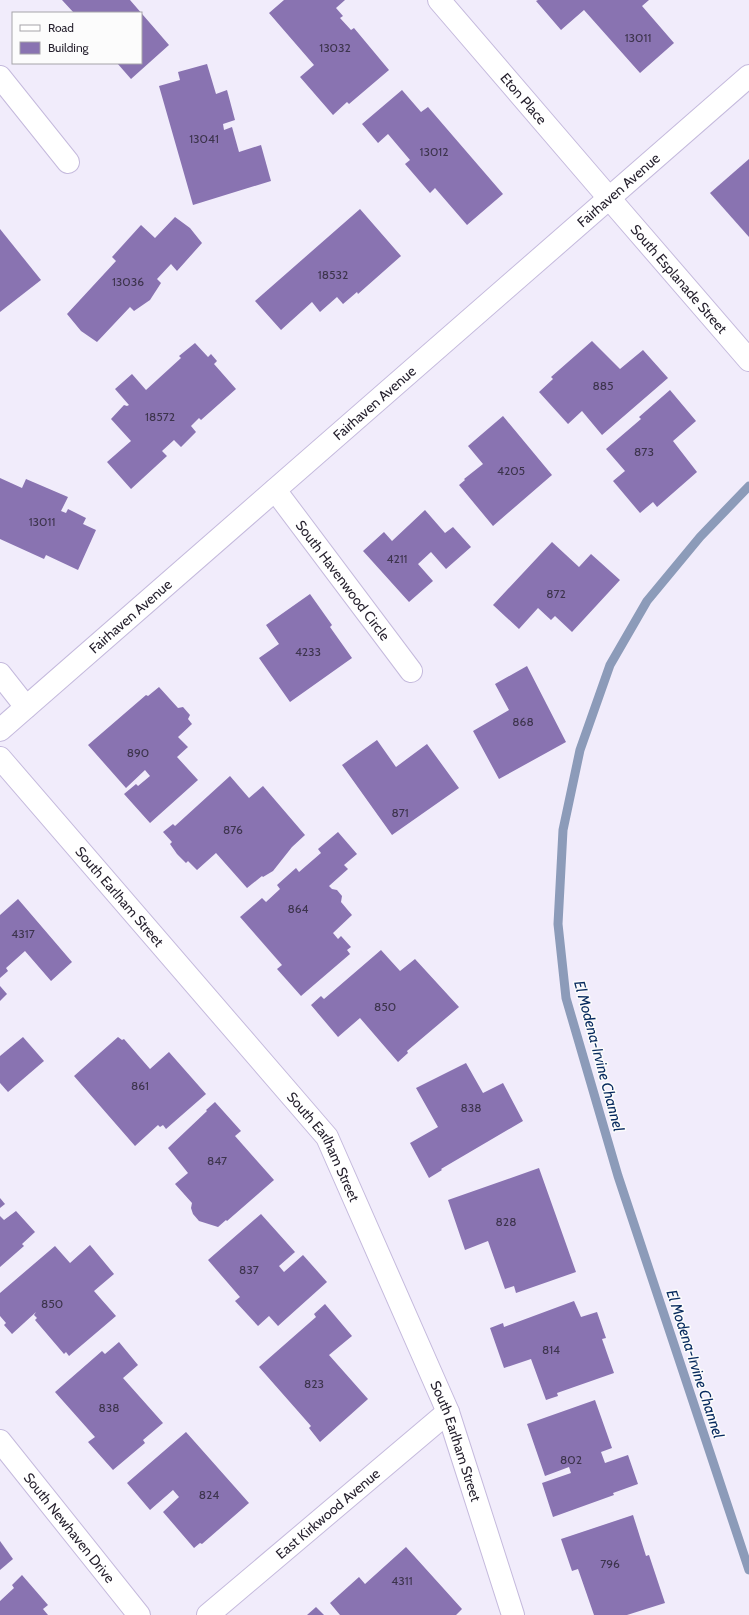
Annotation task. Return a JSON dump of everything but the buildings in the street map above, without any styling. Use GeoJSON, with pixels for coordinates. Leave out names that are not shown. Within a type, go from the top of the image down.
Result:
{"type":"FeatureCollection","features":[{"type":"Feature","properties":{"kind":"street","name":"Eton Place"},"geometry":{"type":"LineString","coordinates":[[438,0],[609,198]]}},
{"type":"Feature","properties":{"kind":"street"},"geometry":{"type":"LineString","coordinates":[[0,76],[68,162]]}},
{"type":"Feature","properties":{"kind":"street","name":"Fairhaven Avenue"},"geometry":{"type":"LineString","coordinates":[[0,730],[749,76]]}},
{"type":"Feature","properties":{"kind":"street","name":"South Esplanade Street"},"geometry":{"type":"LineString","coordinates":[[609,198],[749,360]]}},
{"type":"Feature","properties":{"kind":"street","name":"South Havenwood Circle"},"geometry":{"type":"LineString","coordinates":[[275,490],[411,672]]}},
{"type":"Feature","properties":{"kind":"street"},"geometry":{"type":"LineString","coordinates":[[0,674],[26,707]]}},
{"type":"Feature","properties":{"kind":"street","name":"South Earlham Street"},"geometry":{"type":"LineString","coordinates":[[0,758],[327,1137],[448,1412],[513,1615]]}},
{"type":"Feature","properties":{"kind":"street","name":"East Kirkwood Avenue"},"geometry":{"type":"LineString","coordinates":[[208,1615],[448,1412]]}},
{"type":"Feature","properties":{"kind":"street","name":"South Newhaven Drive"},"geometry":{"type":"LineString","coordinates":[[0,1441],[139,1615]]}},
{"type":"Feature","properties":{"kind":"waterway","name":"El Modena-Irvine Channel"},"geometry":{"type":"LineString","coordinates":[[749,486],[700,537],[647,601],[610,665],[580,750],[563,830],[558,924],[566,998],[618,1176],[749,1570]]}}]}
